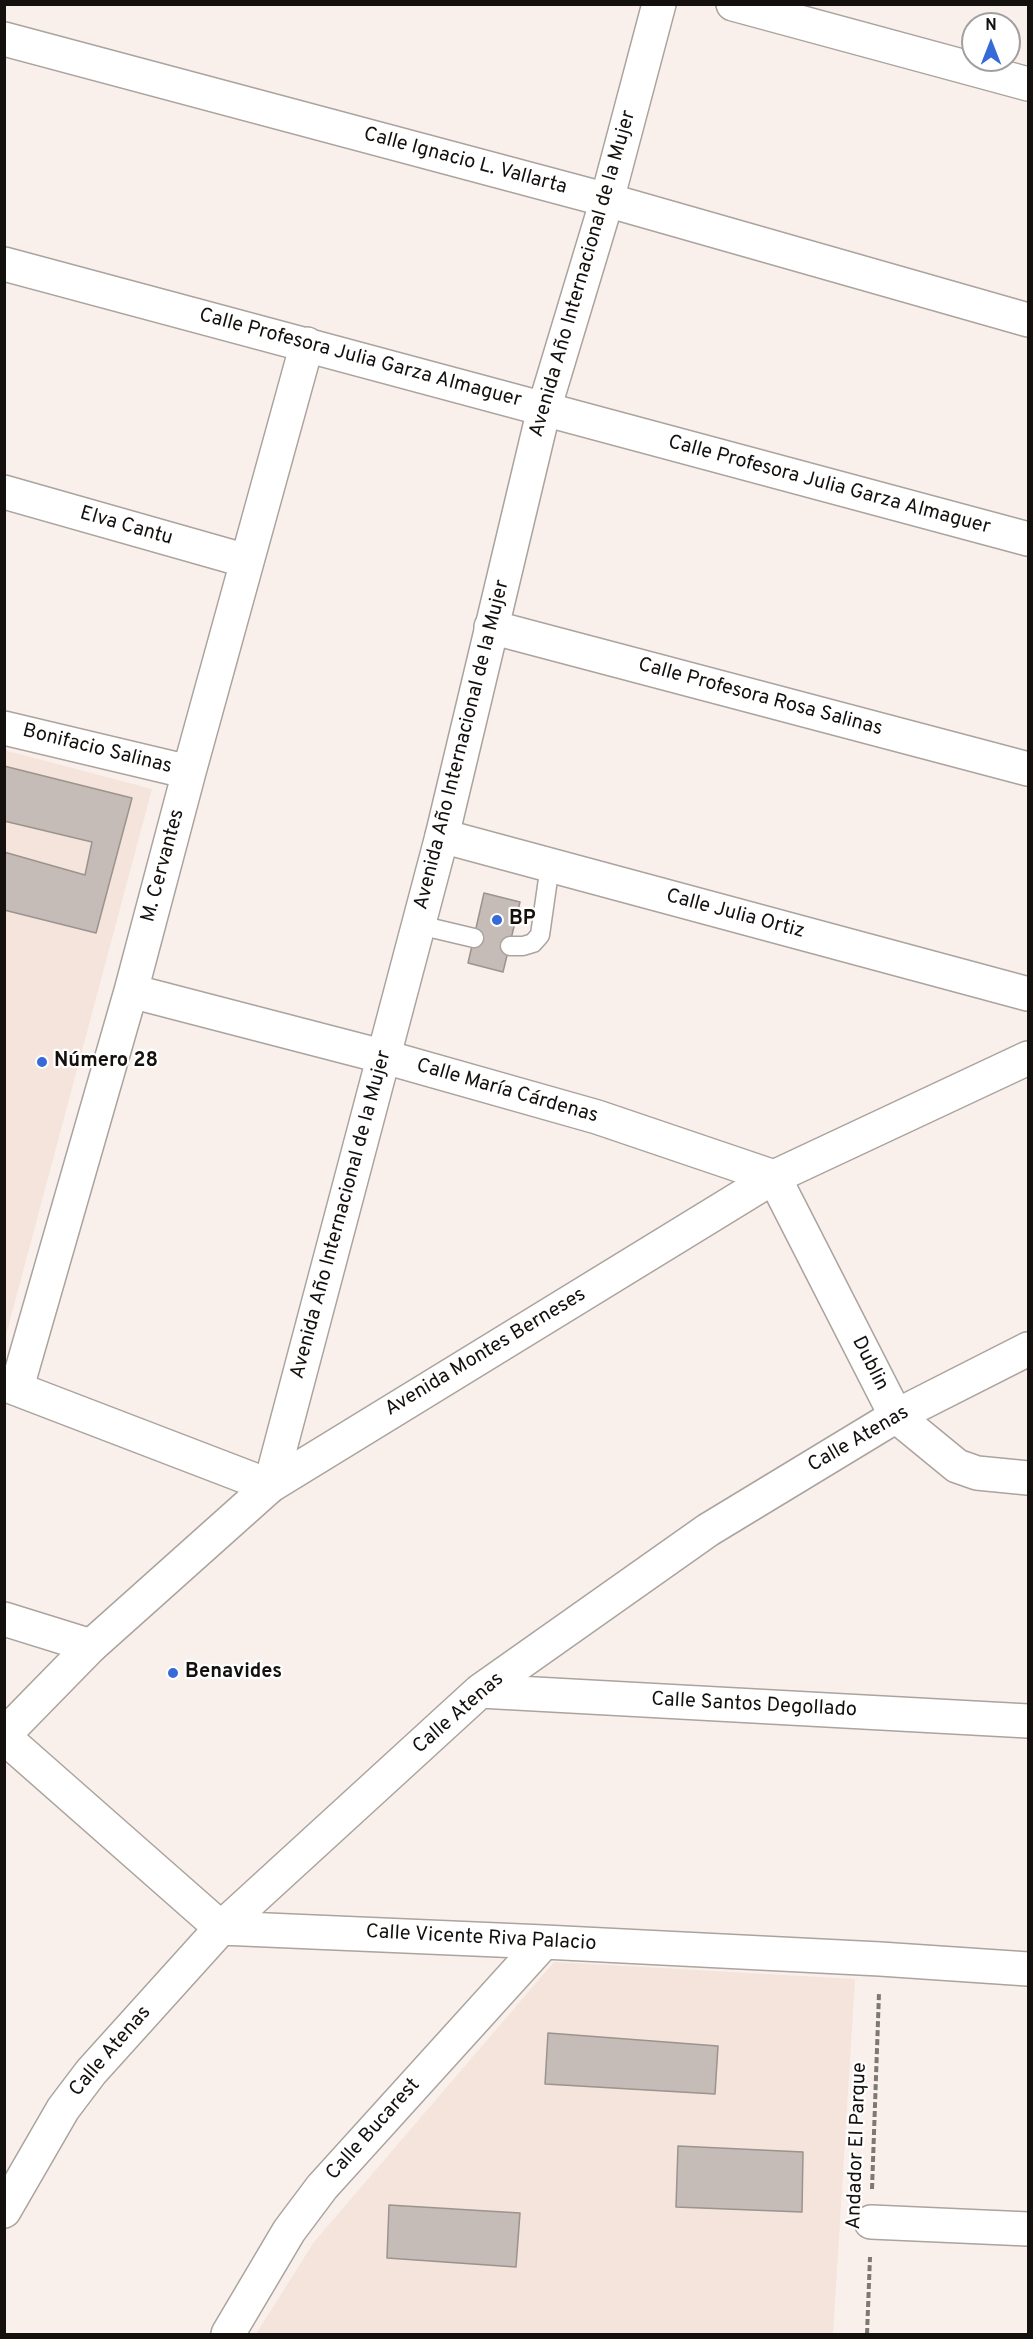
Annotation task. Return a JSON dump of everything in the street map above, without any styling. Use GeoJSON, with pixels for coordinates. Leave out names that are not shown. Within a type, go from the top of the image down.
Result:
{"type":"FeatureCollection","features":[{"type":"Feature","properties":{"kind":"street","name":"Avenida Año Internacional de la Mujer"},"geometry":{"type":"LineString","coordinates":[[270,1486],[442,836],[544,409],[607,200],[659,4]]}},
{"type":"Feature","properties":{"kind":"street"},"geometry":{"type":"LineString","coordinates":[[733,4],[1029,84]]}},
{"type":"Feature","properties":{"kind":"street","name":"Calle Ignacio L. Vallarta"},"geometry":{"type":"LineString","coordinates":[[4,39],[607,200],[1029,320]]}},
{"type":"Feature","properties":{"kind":"street","name":"Calle Profesora Julia Garza Almaguer"},"geometry":{"type":"LineString","coordinates":[[4,264],[1029,539]]}},
{"type":"Feature","properties":{"kind":"street","name":"M. Cervantes"},"geometry":{"type":"LineString","coordinates":[[11,1385],[131,991],[307,344]]}},
{"type":"Feature","properties":{"kind":"street","name":"Elva Cantu"},"geometry":{"type":"LineString","coordinates":[[4,492],[247,561]]}},
{"type":"Feature","properties":{"kind":"street","name":"Calle Profesora Rosa Salinas"},"geometry":{"type":"LineString","coordinates":[[491,627],[1029,769]]}},
{"type":"Feature","properties":{"kind":"street","name":"Bonifacio Salinas"},"geometry":{"type":"LineString","coordinates":[[4,728],[189,772]]}},
{"type":"Feature","properties":{"kind":"street","name":"Calle Julia Ortiz"},"geometry":{"type":"LineString","coordinates":[[442,836],[1029,994]]}},
{"type":"Feature","properties":{"kind":"street","name":"Calle María Cárdenas"},"geometry":{"type":"LineString","coordinates":[[131,991],[385,1057],[597,1117],[774,1177]]}},
{"type":"Feature","properties":{"kind":"street","name":"Avenida Montes Berneses"},"geometry":{"type":"LineString","coordinates":[[4,1736],[91,1646],[270,1486],[774,1177],[1029,1058]]}},
{"type":"Feature","properties":{"kind":"street","name":"Dublin"},"geometry":{"type":"LineString","coordinates":[[774,1177],[896,1416],[957,1467],[976,1473],[1029,1478]]}},
{"type":"Feature","properties":{"kind":"street","name":"Calle Atenas"},"geometry":{"type":"LineString","coordinates":[[4,2211],[63,2109],[91,2072],[221,1928],[480,1691],[708,1530],[896,1416],[1029,1349]]}},
{"type":"Feature","properties":{"kind":"street"},"geometry":{"type":"LineString","coordinates":[[11,1385],[270,1486]]}},
{"type":"Feature","properties":{"kind":"street"},"geometry":{"type":"LineString","coordinates":[[4,1619],[91,1646]]}},
{"type":"Feature","properties":{"kind":"street","name":"Calle Santos Degollado"},"geometry":{"type":"LineString","coordinates":[[480,1691],[1029,1721]]}},
{"type":"Feature","properties":{"kind":"street"},"geometry":{"type":"LineString","coordinates":[[4,1736],[221,1928]]}},
{"type":"Feature","properties":{"kind":"street","name":"Calle Vicente Riva Palacio"},"geometry":{"type":"LineString","coordinates":[[221,1928],[880,1959],[1029,1969]]}},
{"type":"Feature","properties":{"kind":"street","name":"Calle Bucarest"},"geometry":{"type":"LineString","coordinates":[[228,2334],[289,2231],[322,2187],[544,1942]]}},
{"type":"Feature","properties":{"kind":"street"},"geometry":{"type":"LineString","coordinates":[[871,2222],[1029,2229]]}},
{"type":"Feature","properties":{"kind":"lane"},"geometry":{"type":"LineString","coordinates":[[510,946],[533,943],[540,935],[550,865]]}},
{"type":"Feature","properties":{"kind":"lane"},"geometry":{"type":"LineString","coordinates":[[419,925],[474,938]]}},
{"type":"Feature","properties":{"kind":"path","name":"Andador El Parque"},"geometry":{"type":"LineString","coordinates":[[867,2334],[880,1959]]}},
{"type":"Feature","properties":{"kind":"shaded area","name":"Número 28"},"geometry":{"type":"Polygon","coordinates":[[[4,750],[152,789],[6,1335],[4,1335],[4,750]]]}},
{"type":"Feature","properties":{"kind":"shaded area"},"geometry":{"type":"Polygon","coordinates":[[[554,1962],[855,1979],[833,2334],[256,2334],[314,2242],[554,1962]]]}},
{"type":"Feature","properties":{"kind":"building"},"geometry":{"type":"Polygon","coordinates":[[[4,766],[132,798],[96,933],[4,910],[4,852],[85,875],[92,842],[4,821],[4,766]]]}},
{"type":"Feature","properties":{"kind":"building","name":"BP"},"geometry":{"type":"Polygon","coordinates":[[[484,893],[520,902],[503,972],[468,963],[484,893]]]}},
{"type":"Feature","properties":{"kind":"building"},"geometry":{"type":"Polygon","coordinates":[[[548,2033],[718,2046],[715,2094],[545,2084],[548,2033]]]}},
{"type":"Feature","properties":{"kind":"building"},"geometry":{"type":"Polygon","coordinates":[[[678,2146],[803,2152],[802,2212],[676,2207],[678,2146]]]}},
{"type":"Feature","properties":{"kind":"building"},"geometry":{"type":"Polygon","coordinates":[[[389,2205],[520,2213],[516,2267],[387,2258],[389,2205]]]}},
{"type":"Feature","properties":{"kind":"place","name":"BP"},"geometry":{"type":"Point","coordinates":[497,920]}},
{"type":"Feature","properties":{"kind":"place","name":"Número 28"},"geometry":{"type":"Point","coordinates":[42,1062]}},
{"type":"Feature","properties":{"kind":"place","name":"Benavides"},"geometry":{"type":"Point","coordinates":[173,1673]}}]}
